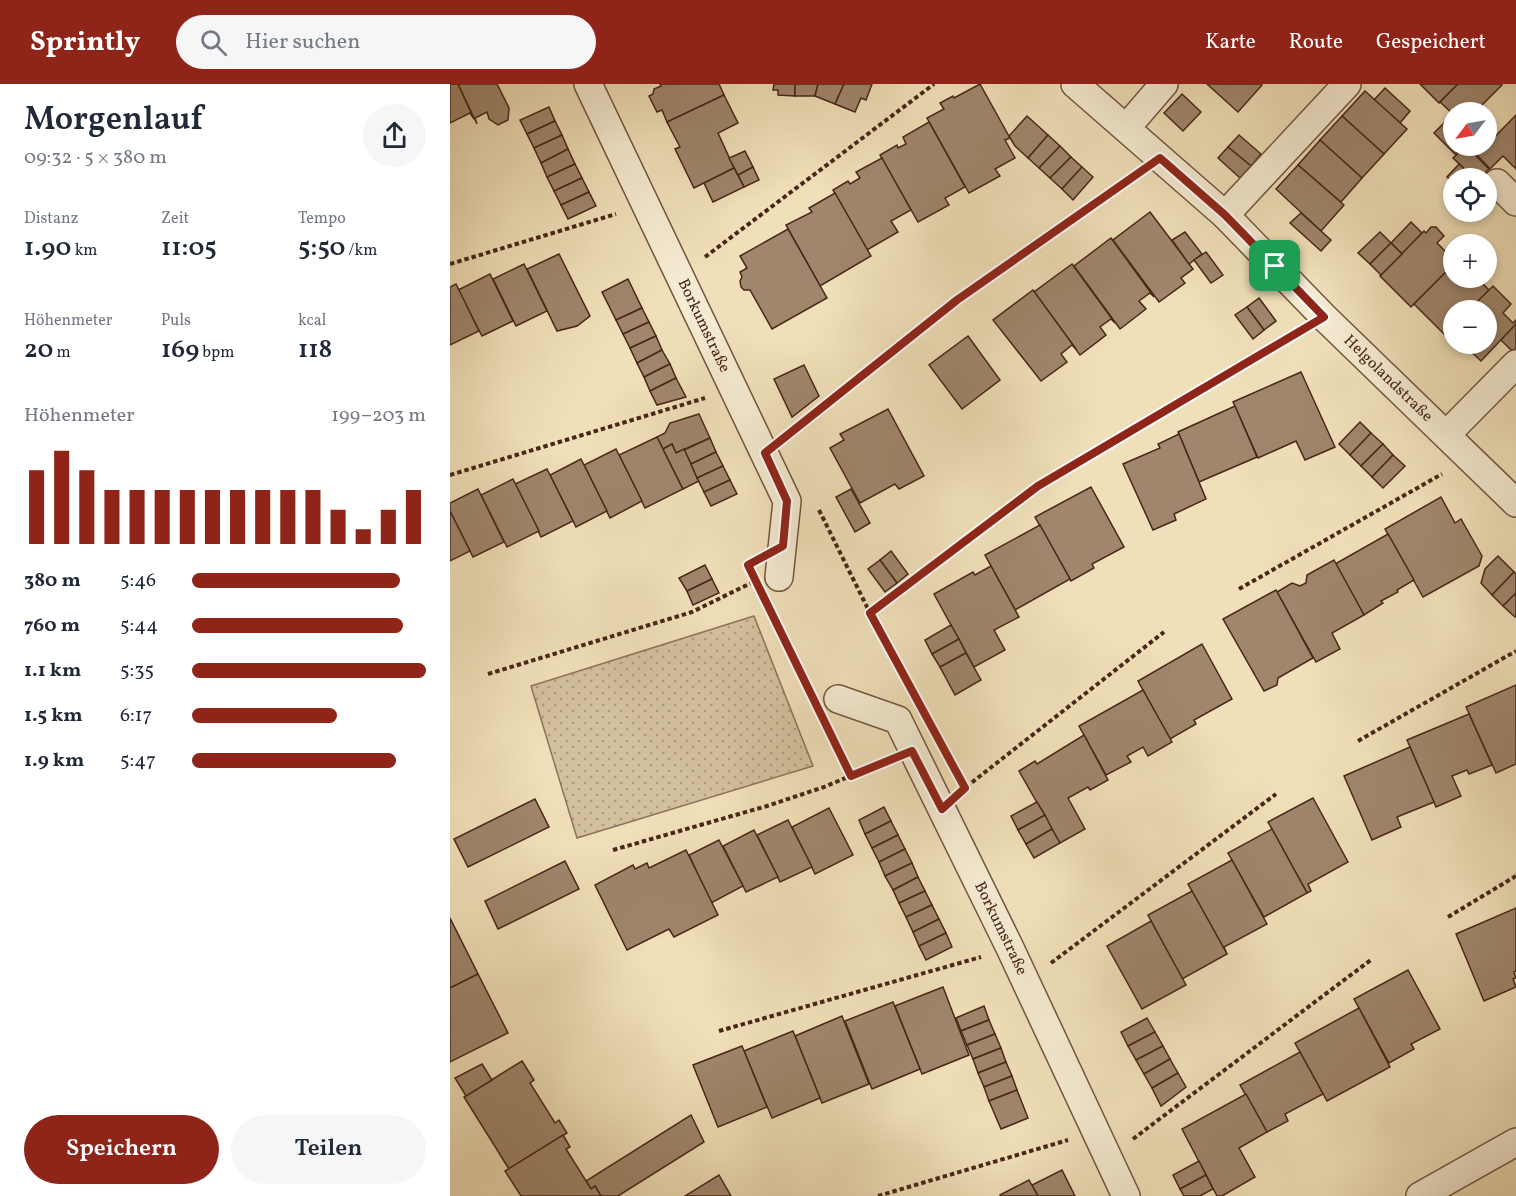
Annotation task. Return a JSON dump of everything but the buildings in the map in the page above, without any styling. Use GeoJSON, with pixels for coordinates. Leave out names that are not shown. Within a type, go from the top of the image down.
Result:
{"type":"FeatureCollection","features":[{"type":"Feature","properties":{"kind":"street","name":"Borkumstraße"},"geometry":{"type":"LineString","coordinates":[[588,84],[787,501],[767,578]]}},
{"type":"Feature","properties":{"kind":"street","name":"Helgolandstraße"},"geometry":{"type":"LineString","coordinates":[[1076,84],[1225,215],[1324,317],[1516,503]]}},
{"type":"Feature","properties":{"kind":"street"},"geometry":{"type":"LineString","coordinates":[[1127,127],[1164,84]]}},
{"type":"Feature","properties":{"kind":"street"},"geometry":{"type":"LineString","coordinates":[[1225,215],[1347,84]]}},
{"type":"Feature","properties":{"kind":"street"},"geometry":{"type":"LineString","coordinates":[[1497,183],[1516,202]]}},
{"type":"Feature","properties":{"kind":"street"},"geometry":{"type":"LineString","coordinates":[[1447,434],[1516,364]]}},
{"type":"Feature","properties":{"kind":"street","name":"Borkumstraße"},"geometry":{"type":"LineString","coordinates":[[838,699],[898,720],[1010,948],[1126,1196]]}},
{"type":"Feature","properties":{"kind":"street"},"geometry":{"type":"LineString","coordinates":[[1420,1196],[1516,1142]]}},
{"type":"Feature","properties":{"kind":"path"},"geometry":{"type":"LineString","coordinates":[[680,276],[934,84]]}},
{"type":"Feature","properties":{"kind":"path"},"geometry":{"type":"LineString","coordinates":[[765,453],[957,300],[1160,158]]}},
{"type":"Feature","properties":{"kind":"path"},"geometry":{"type":"LineString","coordinates":[[450,264],[646,204]]}},
{"type":"Feature","properties":{"kind":"path"},"geometry":{"type":"LineString","coordinates":[[870,613],[1038,486],[1324,317]]}},
{"type":"Feature","properties":{"kind":"path"},"geometry":{"type":"LineString","coordinates":[[450,476],[734,389]]}},
{"type":"Feature","properties":{"kind":"path"},"geometry":{"type":"LineString","coordinates":[[1239,589],[1470,458]]}},
{"type":"Feature","properties":{"kind":"path"},"geometry":{"type":"LineString","coordinates":[[814,500],[870,613],[915,695]]}},
{"type":"Feature","properties":{"kind":"path"},"geometry":{"type":"LineString","coordinates":[[489,674],[692,612],[767,578]]}},
{"type":"Feature","properties":{"kind":"path"},"geometry":{"type":"LineString","coordinates":[[766,601],[811,693]]}},
{"type":"Feature","properties":{"kind":"path"},"geometry":{"type":"LineString","coordinates":[[960,778],[965,788],[1164,633]]}},
{"type":"Feature","properties":{"kind":"path"},"geometry":{"type":"LineString","coordinates":[[1358,741],[1516,651]]}},
{"type":"Feature","properties":{"kind":"path"},"geometry":{"type":"LineString","coordinates":[[826,724],[851,776]]}},
{"type":"Feature","properties":{"kind":"path"},"geometry":{"type":"LineString","coordinates":[[613,850],[767,806],[912,751]]}},
{"type":"Feature","properties":{"kind":"path"},"geometry":{"type":"LineString","coordinates":[[1025,983],[1276,794]]}},
{"type":"Feature","properties":{"kind":"path"},"geometry":{"type":"LineString","coordinates":[[1448,917],[1516,876]]}},
{"type":"Feature","properties":{"kind":"path"},"geometry":{"type":"LineString","coordinates":[[719,1031],[1010,948]]}},
{"type":"Feature","properties":{"kind":"path"},"geometry":{"type":"LineString","coordinates":[[1108,1158],[1371,959]]}},
{"type":"Feature","properties":{"kind":"path"},"geometry":{"type":"LineString","coordinates":[[878,1196],[1096,1131]]}},
{"type":"Feature","properties":{"kind":"shaded area"},"geometry":{"type":"Polygon","coordinates":[[[754,616],[813,766],[577,838],[531,686],[754,616]]]}},
{"type":"Feature","properties":{"kind":"route"},"geometry":{"type":"LineString","coordinates":[[1160,158],[1225,215],[1275,266],[1324,317],[1038,486],[870,613],[965,788],[942,809],[912,751],[851,776],[748,565],[783,546],[787,501],[765,453],[957,300],[1160,158]]}}]}
